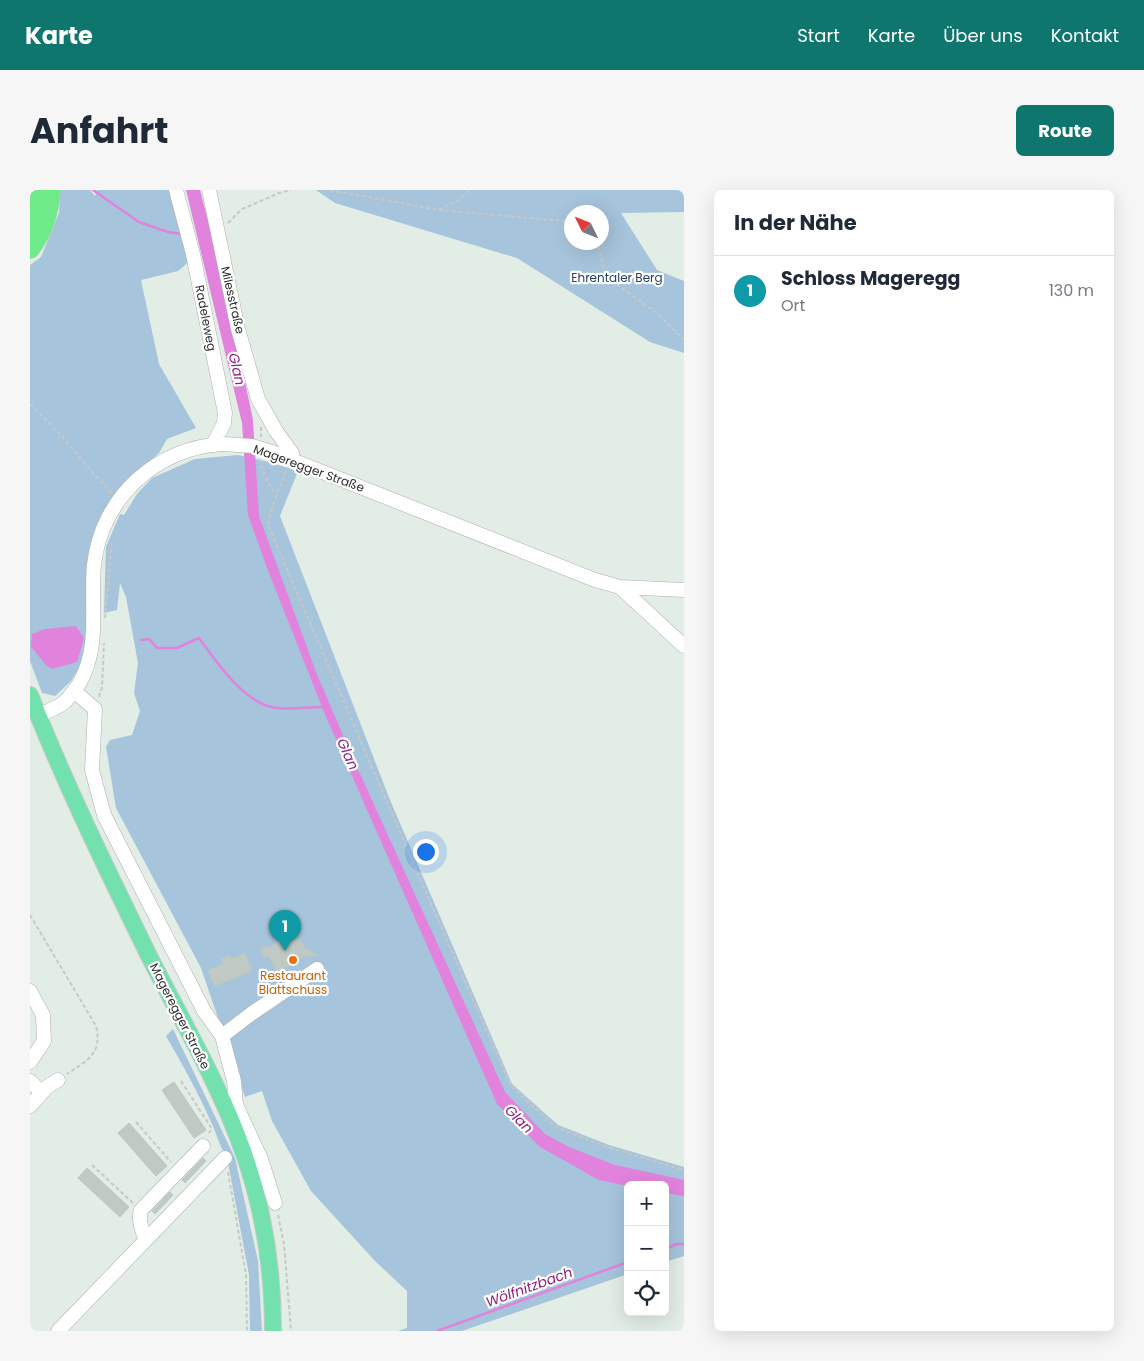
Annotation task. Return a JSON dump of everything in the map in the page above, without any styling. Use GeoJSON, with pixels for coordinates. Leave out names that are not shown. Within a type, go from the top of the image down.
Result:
{"type":"FeatureCollection","features":[{"type":"Feature","properties":{"kind":"highway"},"geometry":{"type":"LineString","coordinates":[[30,226],[35,209],[36,190]]}},
{"type":"Feature","properties":{"kind":"highway"},"geometry":{"type":"LineString","coordinates":[[30,249],[47,217],[51,190]]}},
{"type":"Feature","properties":{"kind":"main road","name":"Mageregger Straße"},"geometry":{"type":"LineString","coordinates":[[30,695],[101,860],[217,1089],[238,1136],[250,1170],[264,1229],[271,1284],[273,1331]]}},
{"type":"Feature","properties":{"kind":"street","name":"Radeleweg"},"geometry":{"type":"LineString","coordinates":[[176,190],[193,254],[225,413],[218,445]]}},
{"type":"Feature","properties":{"kind":"street","name":"Milesstraße"},"geometry":{"type":"LineString","coordinates":[[209,190],[238,329],[259,402],[292,453],[289,464]]}},
{"type":"Feature","properties":{"kind":"street","name":"Mageregger Straße"},"geometry":{"type":"LineString","coordinates":[[38,715],[62,705],[74,691],[86,669],[92,646],[94,565],[97,549],[107,520],[119,500],[144,473],[166,459],[189,450],[218,445],[252,446],[272,452],[289,464],[595,580],[620,587],[684,590]]}},
{"type":"Feature","properties":{"kind":"street"},"geometry":{"type":"LineString","coordinates":[[620,587],[684,646]]}},
{"type":"Feature","properties":{"kind":"street"},"geometry":{"type":"LineString","coordinates":[[74,691],[96,709],[92,770],[104,815],[204,1010],[222,1036],[234,1082],[236,1105],[261,1159],[275,1202]]}},
{"type":"Feature","properties":{"kind":"street"},"geometry":{"type":"LineString","coordinates":[[222,1036],[317,969]]}},
{"type":"Feature","properties":{"kind":"street"},"geometry":{"type":"LineString","coordinates":[[30,991],[43,1015],[44,1041],[30,1062]]}},
{"type":"Feature","properties":{"kind":"street"},"geometry":{"type":"LineString","coordinates":[[30,1106],[47,1087],[58,1080]]}},
{"type":"Feature","properties":{"kind":"street"},"geometry":{"type":"LineString","coordinates":[[30,1081],[39,1090],[40,1094]]}},
{"type":"Feature","properties":{"kind":"street"},"geometry":{"type":"LineString","coordinates":[[146,1239],[143,1234],[141,1210],[203,1146]]}},
{"type":"Feature","properties":{"kind":"street"},"geometry":{"type":"LineString","coordinates":[[58,1331],[225,1158]]}},
{"type":"Feature","properties":{"kind":"path"},"geometry":{"type":"LineString","coordinates":[[220,244],[227,223],[242,209],[279,193],[291,190]]}},
{"type":"Feature","properties":{"kind":"path"},"geometry":{"type":"LineString","coordinates":[[330,190],[438,210],[564,221]]}},
{"type":"Feature","properties":{"kind":"path"},"geometry":{"type":"LineString","coordinates":[[438,210],[459,200],[469,190]]}},
{"type":"Feature","properties":{"kind":"path"},"geometry":{"type":"LineString","coordinates":[[599,250],[606,277],[656,313],[684,340]]}},
{"type":"Feature","properties":{"kind":"path"},"geometry":{"type":"LineString","coordinates":[[30,404],[60,434],[119,500]]}},
{"type":"Feature","properties":{"kind":"path"},"geometry":{"type":"LineString","coordinates":[[289,464],[269,514],[268,525],[511,1086],[556,1127],[607,1147],[684,1170]]}},
{"type":"Feature","properties":{"kind":"path"},"geometry":{"type":"LineString","coordinates":[[261,466],[268,484],[276,495]]}},
{"type":"Feature","properties":{"kind":"path"},"geometry":{"type":"LineString","coordinates":[[105,621],[112,540]]}},
{"type":"Feature","properties":{"kind":"path"},"geometry":{"type":"LineString","coordinates":[[96,709],[102,687],[104,640]]}},
{"type":"Feature","properties":{"kind":"path"},"geometry":{"type":"LineString","coordinates":[[30,915],[96,1026],[98,1034],[99,1041],[92,1056],[58,1080]]}},
{"type":"Feature","properties":{"kind":"path"},"geometry":{"type":"LineString","coordinates":[[182,1081],[212,1129],[201,1141],[203,1146]]}},
{"type":"Feature","properties":{"kind":"path"},"geometry":{"type":"LineString","coordinates":[[136,1122],[179,1171]]}},
{"type":"Feature","properties":{"kind":"path"},"geometry":{"type":"LineString","coordinates":[[225,1158],[246,1275],[246,1331]]}},
{"type":"Feature","properties":{"kind":"path"},"geometry":{"type":"LineString","coordinates":[[92,1165],[141,1210]]}},
{"type":"Feature","properties":{"kind":"path"},"geometry":{"type":"LineString","coordinates":[[275,1202],[284,1244],[290,1331]]}},
{"type":"Feature","properties":{"kind":"green space"},"geometry":{"type":"Polygon","coordinates":[[[60,190],[90,190],[95,196],[97,190],[173,190],[192,259],[178,271],[141,280],[159,364],[196,428],[167,439],[159,453],[123,485],[109,502],[91,548],[87,655],[71,681],[55,696],[42,693],[30,661],[30,265],[41,257],[59,213],[60,190]]]}},
{"type":"Feature","properties":{"kind":"green space","name":"Ehrentaler Berg"},"geometry":{"type":"Polygon","coordinates":[[[316,190],[684,190],[684,212],[621,213],[657,270],[684,281],[684,353],[650,342],[517,258],[335,203],[316,190]]]}},
{"type":"Feature","properties":{"kind":"green space"},"geometry":{"type":"Polygon","coordinates":[[[238,455],[298,471],[280,516],[390,800],[512,1084],[558,1125],[609,1145],[684,1167],[684,1256],[669,1261],[669,1181],[624,1181],[624,1275],[462,1331],[398,1331],[407,1328],[407,1291],[375,1261],[311,1191],[272,1121],[262,1091],[245,1097],[201,968],[116,808],[106,747],[110,740],[132,735],[140,711],[134,693],[138,663],[126,597],[120,583],[117,610],[104,613],[106,547],[120,514],[124,515],[137,494],[152,478],[195,459],[238,455]]]}},
{"type":"Feature","properties":{"kind":"green space"},"geometry":{"type":"Polygon","coordinates":[[[173,1029],[235,1158],[258,1261],[262,1331],[250,1331],[249,1275],[227,1157],[195,1089],[166,1036],[173,1029]]]}},
{"type":"Feature","properties":{"kind":"water","name":"Glan"},"geometry":{"type":"Polygon","coordinates":[[[186,190],[200,190],[225,287],[253,420],[259,516],[316,672],[351,754],[505,1092],[545,1134],[569,1147],[615,1165],[684,1180],[684,1196],[669,1194],[669,1181],[624,1181],[624,1185],[599,1180],[540,1147],[497,1104],[326,717],[267,568],[248,515],[242,423],[186,190]]]}},
{"type":"Feature","properties":{"kind":"water"},"geometry":{"type":"Polygon","coordinates":[[[76,626],[84,638],[77,662],[52,669],[47,666],[31,647],[32,634],[45,629],[76,626]]]}},
{"type":"Feature","properties":{"kind":"building"},"geometry":{"type":"Polygon","coordinates":[[[296,927],[301,935],[298,937],[304,947],[318,956],[304,956],[283,969],[279,975],[268,956],[264,958],[260,950],[267,945],[269,948],[290,934],[289,932],[296,927]]]}},
{"type":"Feature","properties":{"kind":"building"},"geometry":{"type":"Polygon","coordinates":[[[245,953],[252,971],[215,986],[208,970],[223,964],[221,959],[229,955],[231,959],[245,953]]]}},
{"type":"Feature","properties":{"kind":"building"},"geometry":{"type":"Polygon","coordinates":[[[174,1082],[206,1130],[194,1138],[162,1090],[174,1082]]]}},
{"type":"Feature","properties":{"kind":"building"},"geometry":{"type":"Polygon","coordinates":[[[129,1123],[167,1166],[156,1176],[118,1133],[129,1123]]]}},
{"type":"Feature","properties":{"kind":"building"},"geometry":{"type":"Polygon","coordinates":[[[203,1158],[206,1161],[185,1183],[182,1180],[203,1158]]]}},
{"type":"Feature","properties":{"kind":"building"},"geometry":{"type":"Polygon","coordinates":[[[87,1168],[129,1207],[120,1217],[78,1178],[87,1168]]]}},
{"type":"Feature","properties":{"kind":"building"},"geometry":{"type":"Polygon","coordinates":[[[170,1192],[173,1195],[155,1214],[152,1211],[170,1192]]]}},
{"type":"Feature","properties":{"kind":"waterway"},"geometry":{"type":"LineString","coordinates":[[93,190],[139,222],[168,232],[182,234]]}},
{"type":"Feature","properties":{"kind":"waterway"},"geometry":{"type":"LineString","coordinates":[[141,640],[149,639],[157,648],[177,648],[199,638],[232,681],[254,699],[265,705],[277,708],[323,707]]}},
{"type":"Feature","properties":{"kind":"waterway","name":"Wölfnitzbach"},"geometry":{"type":"LineString","coordinates":[[669,1247],[677,1244],[684,1244]]}},
{"type":"Feature","properties":{"kind":"waterway","name":"Wölfnitzbach"},"geometry":{"type":"LineString","coordinates":[[437,1331],[624,1263]]}},
{"type":"Feature","properties":{"kind":"place","name":"Schloss Mageregg"},"geometry":{"type":"Point","coordinates":[285,951]}},
{"type":"Feature","properties":{"kind":"place","name":"Restaurant Blattschuss"},"geometry":{"type":"Point","coordinates":[293,960]}}]}
